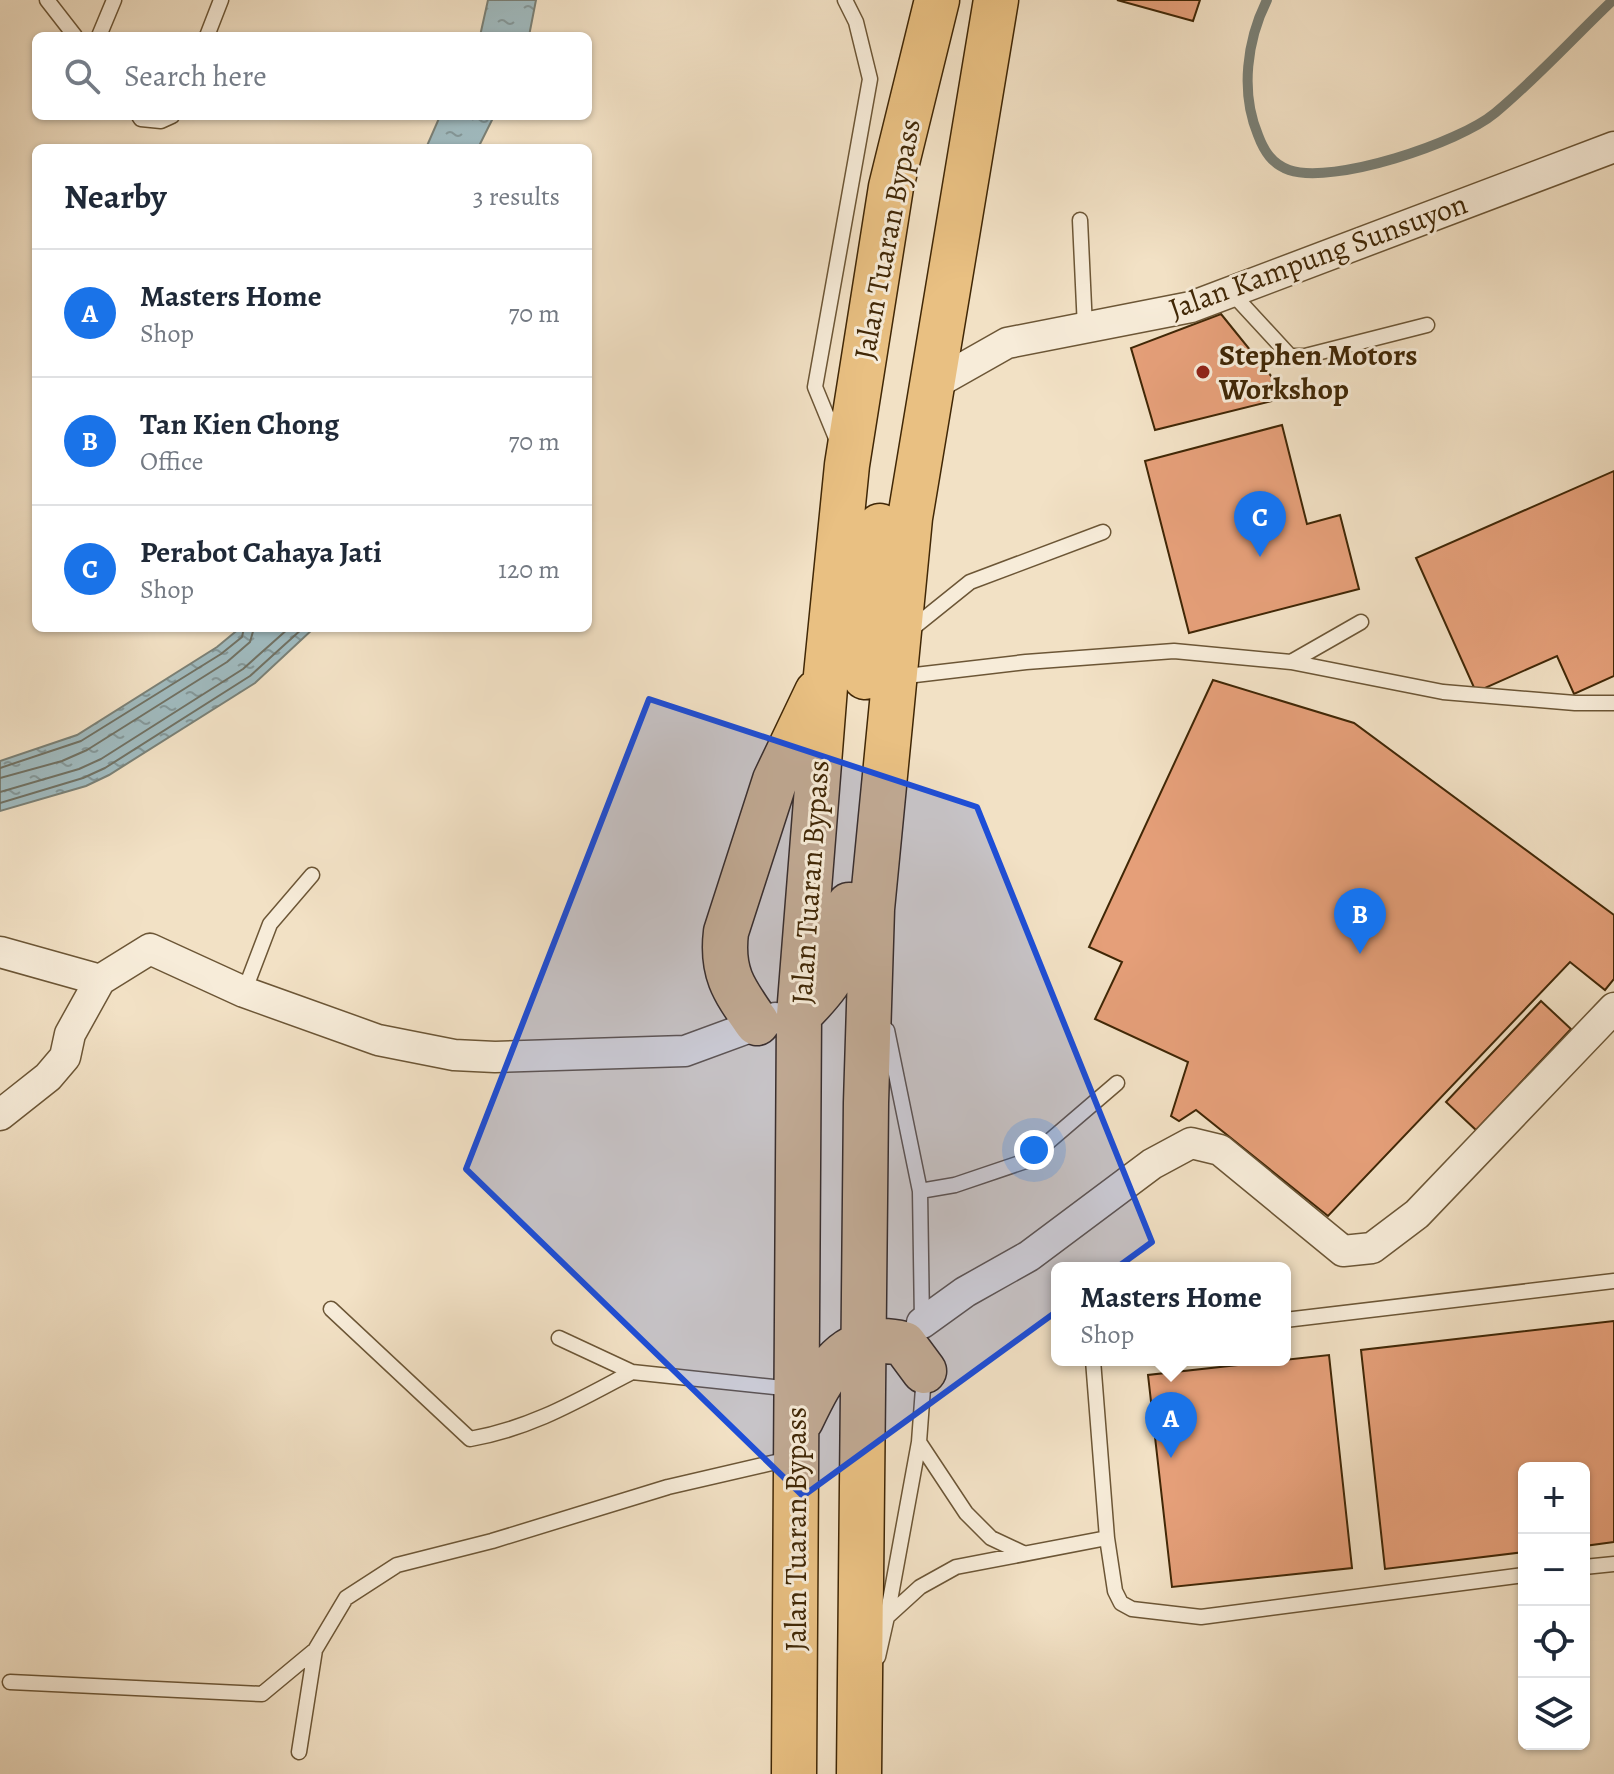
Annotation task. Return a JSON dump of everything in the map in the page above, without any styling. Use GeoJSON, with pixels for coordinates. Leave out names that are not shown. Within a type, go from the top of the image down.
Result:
{"type":"FeatureCollection","features":[{"type":"Feature","properties":{"kind":"highway","name":"Jalan Tuaran Bypass"},"geometry":{"type":"LineString","coordinates":[[794,1774],[798,1424],[778,1019],[826,675],[847,465],[891,187],[937,0]]}},
{"type":"Feature","properties":{"kind":"highway"},"geometry":{"type":"LineString","coordinates":[[859,1757],[869,973],[876,854],[910,518],[996,0]]}},
{"type":"Feature","properties":{"kind":"highway"},"geometry":{"type":"LineString","coordinates":[[826,675],[775,780],[726,932],[723,955],[736,994],[778,1019],[821,993],[832,977],[846,944],[870,602],[895,425],[916,352],[944,307]]}},
{"type":"Feature","properties":{"kind":"highway"},"geometry":{"type":"LineString","coordinates":[[798,1424],[826,1372],[838,1359],[864,1344],[882,1338],[904,1344],[924,1371]]}},
{"type":"Feature","properties":{"kind":"street","name":"Jalan Kampung Sunsuyon"},"geometry":{"type":"LineString","coordinates":[[931,386],[1007,343],[1191,307],[1614,147]]}},
{"type":"Feature","properties":{"kind":"street"},"geometry":{"type":"LineString","coordinates":[[0,1115],[48,1077],[65,1057],[70,1034],[100,980],[150,949],[244,992],[378,1040],[454,1055],[495,1057],[685,1051],[778,1019]]}},
{"type":"Feature","properties":{"kind":"street"},"geometry":{"type":"LineString","coordinates":[[0,952],[100,980]]}},
{"type":"Feature","properties":{"kind":"street"},"geometry":{"type":"LineString","coordinates":[[922,1323],[965,1292],[1029,1256],[1152,1164],[1191,1143],[1220,1150],[1343,1251],[1372,1248],[1417,1214],[1614,1008]]}},
{"type":"Feature","properties":{"kind":"lane"},"geometry":{"type":"LineString","coordinates":[[47,0],[72,32]]}},
{"type":"Feature","properties":{"kind":"lane"},"geometry":{"type":"LineString","coordinates":[[101,32],[114,0]]}},
{"type":"Feature","properties":{"kind":"lane"},"geometry":{"type":"LineString","coordinates":[[209,32],[221,0]]}},
{"type":"Feature","properties":{"kind":"lane"},"geometry":{"type":"LineString","coordinates":[[845,0],[856,22],[870,79],[815,387],[847,465]]}},
{"type":"Feature","properties":{"kind":"lane"},"geometry":{"type":"LineString","coordinates":[[1080,220],[1085,328]]}},
{"type":"Feature","properties":{"kind":"lane"},"geometry":{"type":"LineString","coordinates":[[1230,290],[1290,356],[1305,356],[1427,325]]}},
{"type":"Feature","properties":{"kind":"lane"},"geometry":{"type":"LineString","coordinates":[[895,659],[970,582],[1103,532]]}},
{"type":"Feature","properties":{"kind":"lane"},"geometry":{"type":"LineString","coordinates":[[1291,662],[1361,622]]}},
{"type":"Feature","properties":{"kind":"lane"},"geometry":{"type":"LineString","coordinates":[[895,659],[1026,662],[1174,651],[1291,662],[1443,692],[1575,703],[1614,703]]}},
{"type":"Feature","properties":{"kind":"lane"},"geometry":{"type":"LineString","coordinates":[[244,992],[270,924],[312,875]]}},
{"type":"Feature","properties":{"kind":"lane"},"geometry":{"type":"LineString","coordinates":[[859,1757],[919,1442],[924,1371],[920,1191],[884,1016],[869,973]]}},
{"type":"Feature","properties":{"kind":"lane"},"geometry":{"type":"LineString","coordinates":[[920,1191],[955,1185],[1026,1161],[1117,1083]]}},
{"type":"Feature","properties":{"kind":"lane"},"geometry":{"type":"LineString","coordinates":[[1291,1319],[1614,1281]]}},
{"type":"Feature","properties":{"kind":"lane"},"geometry":{"type":"LineString","coordinates":[[331,1309],[470,1439],[505,1433],[533,1423],[632,1372]]}},
{"type":"Feature","properties":{"kind":"lane"},"geometry":{"type":"LineString","coordinates":[[559,1338],[632,1372],[798,1424]]}},
{"type":"Feature","properties":{"kind":"lane"},"geometry":{"type":"LineString","coordinates":[[1093,1366],[1107,1538],[1115,1591],[1121,1603],[1132,1609],[1201,1617],[1518,1576]]}},
{"type":"Feature","properties":{"kind":"lane"},"geometry":{"type":"LineString","coordinates":[[10,1682],[262,1694],[315,1650],[346,1598],[397,1565],[492,1541],[668,1487],[798,1424]]}},
{"type":"Feature","properties":{"kind":"lane"},"geometry":{"type":"LineString","coordinates":[[919,1442],[966,1513],[991,1538],[1023,1553]]}},
{"type":"Feature","properties":{"kind":"lane"},"geometry":{"type":"LineString","coordinates":[[887,1617],[920,1587],[956,1567],[1107,1538]]}},
{"type":"Feature","properties":{"kind":"lane"},"geometry":{"type":"LineString","coordinates":[[1590,1566],[1614,1564]]}},
{"type":"Feature","properties":{"kind":"lane"},"geometry":{"type":"LineString","coordinates":[[299,1752],[315,1650]]}},
{"type":"Feature","properties":{"kind":"highlighted area"},"geometry":{"type":"Polygon","coordinates":[[[649,699],[977,807],[1152,1242],[803,1496],[466,1169],[649,699]]]}},
{"type":"Feature","properties":{"kind":"water"},"geometry":{"type":"Polygon","coordinates":[[[488,0],[536,0],[530,32],[481,32],[488,0]]]}},
{"type":"Feature","properties":{"kind":"water"},"geometry":{"type":"Polygon","coordinates":[[[438,120],[492,120],[480,144],[428,144],[438,120]]]}},
{"type":"Feature","properties":{"kind":"water"},"geometry":{"type":"Polygon","coordinates":[[[235,632],[310,632],[255,683],[109,775],[86,786],[0,811],[0,761],[77,735],[217,647],[235,632]]]}},
{"type":"Feature","properties":{"kind":"building"},"geometry":{"type":"Polygon","coordinates":[[[1117,0],[1200,0],[1193,21],[1117,0]]]}},
{"type":"Feature","properties":{"kind":"building","name":"Stephen Motors Workshop"},"geometry":{"type":"Polygon","coordinates":[[[1221,314],[1288,397],[1155,430],[1131,348],[1221,314]]]}},
{"type":"Feature","properties":{"kind":"building"},"geometry":{"type":"Polygon","coordinates":[[[1282,425],[1307,524],[1340,515],[1359,589],[1189,633],[1145,461],[1282,425]]]}},
{"type":"Feature","properties":{"kind":"building"},"geometry":{"type":"Polygon","coordinates":[[[1614,471],[1614,676],[1574,694],[1557,656],[1476,692],[1416,558],[1614,471]]]}},
{"type":"Feature","properties":{"kind":"building"},"geometry":{"type":"Polygon","coordinates":[[[1213,680],[1354,723],[1614,915],[1614,979],[1605,990],[1570,962],[1328,1216],[1196,1110],[1179,1121],[1171,1116],[1188,1062],[1095,1019],[1122,962],[1089,947],[1213,680]]]}},
{"type":"Feature","properties":{"kind":"building"},"geometry":{"type":"Polygon","coordinates":[[[1541,1001],[1571,1029],[1476,1130],[1446,1102],[1541,1001]]]}},
{"type":"Feature","properties":{"kind":"building"},"geometry":{"type":"Polygon","coordinates":[[[1614,1321],[1614,1542],[1590,1545],[1590,1462],[1518,1462],[1518,1553],[1385,1569],[1361,1350],[1614,1321]]]}},
{"type":"Feature","properties":{"kind":"building"},"geometry":{"type":"Polygon","coordinates":[[[1329,1355],[1352,1568],[1172,1587],[1148,1375],[1229,1366],[1291,1366],[1291,1359],[1329,1355]]]}},
{"type":"Feature","properties":{"kind":"waterway"},"geometry":{"type":"LineString","coordinates":[[1267,0],[1255,32],[1248,66],[1252,118],[1263,146],[1273,161],[1289,170],[1309,173],[1335,172],[1395,158],[1478,125],[1525,86],[1613,0]]}},
{"type":"Feature","properties":{"kind":"place","name":"Stephen Motors Workshop"},"geometry":{"type":"Point","coordinates":[1203,372]}},
{"type":"Feature","properties":{"kind":"place","name":"Perabot Cahaya Jati"},"geometry":{"type":"Point","coordinates":[1260,557]}},
{"type":"Feature","properties":{"kind":"place","name":"Tan Kien Chong"},"geometry":{"type":"Point","coordinates":[1360,954]}},
{"type":"Feature","properties":{"kind":"place","name":"Masters Home"},"geometry":{"type":"Point","coordinates":[1171,1458]}}]}
